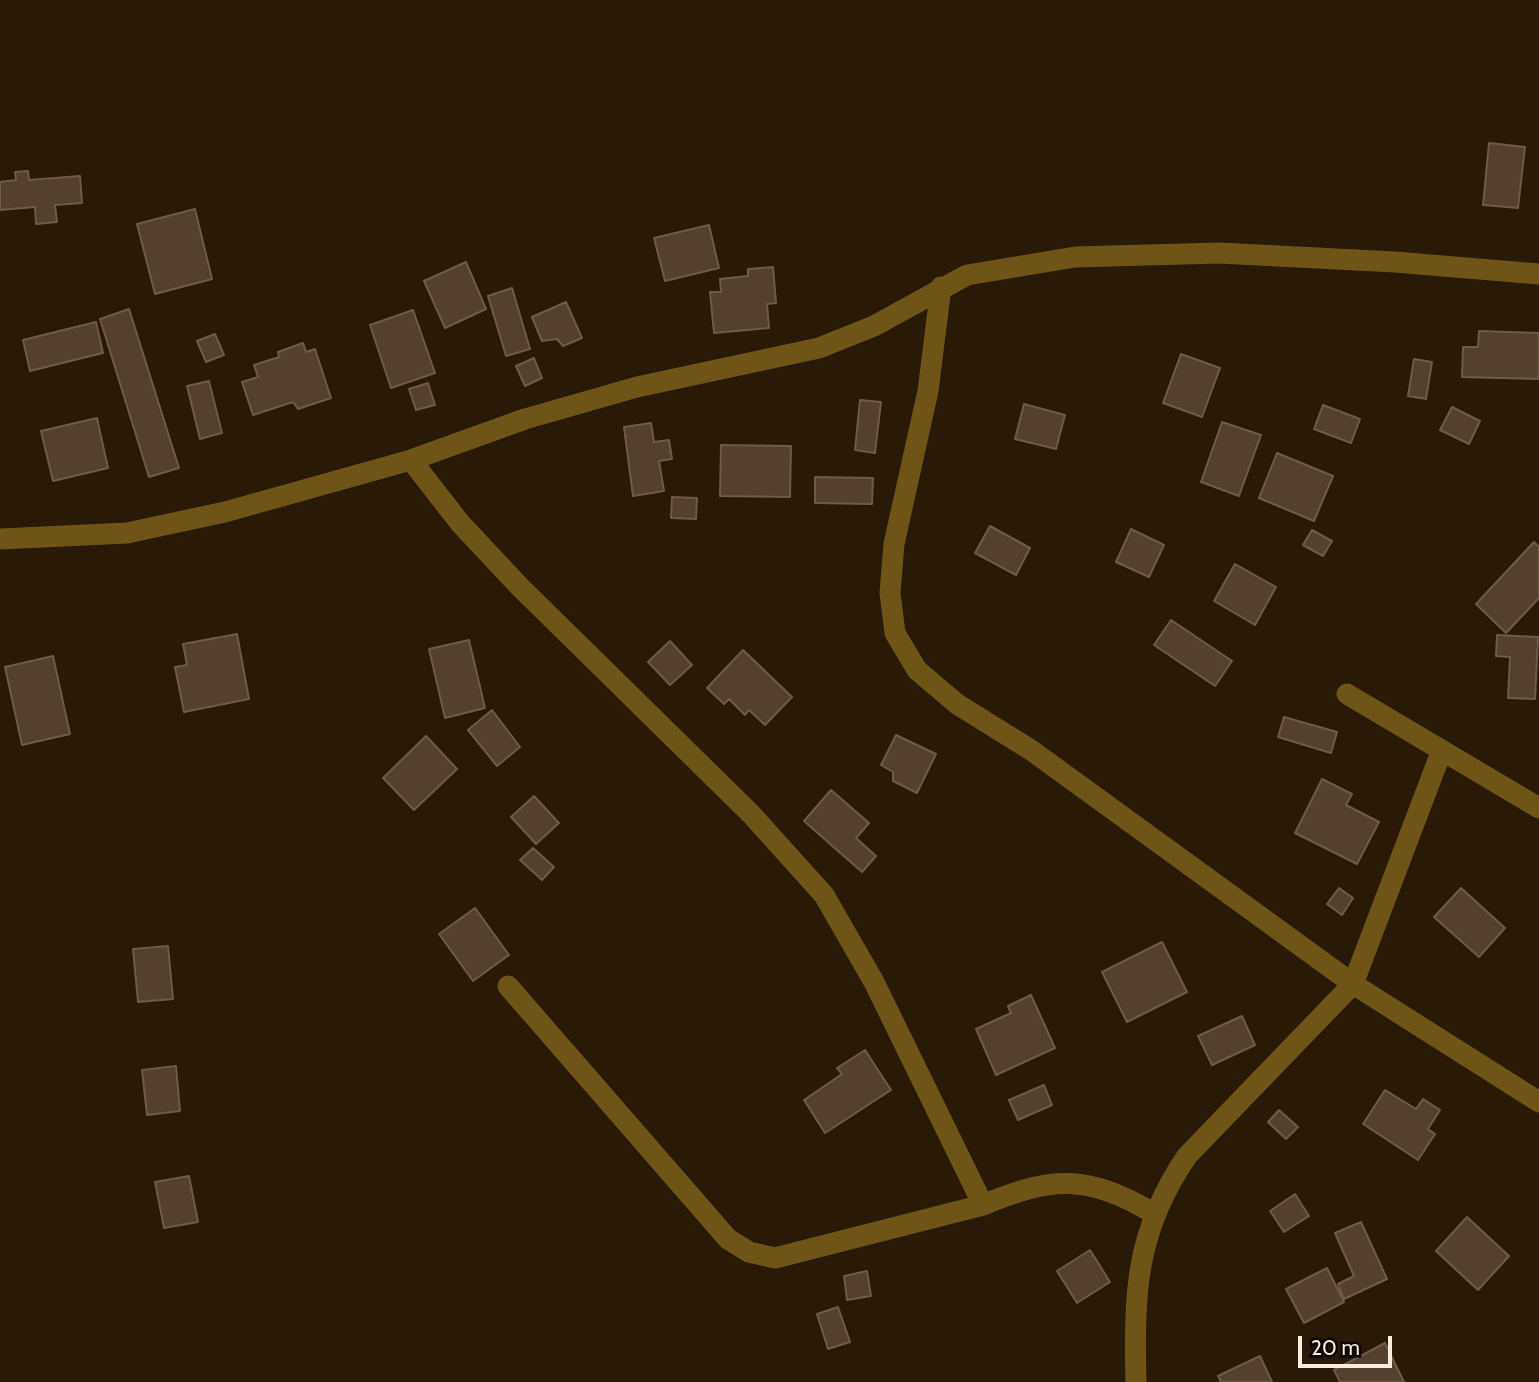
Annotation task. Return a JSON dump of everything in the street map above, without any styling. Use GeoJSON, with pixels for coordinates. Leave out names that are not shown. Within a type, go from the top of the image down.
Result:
{"type":"FeatureCollection","features":[{"type":"Feature","properties":{"kind":"street"},"geometry":{"type":"LineString","coordinates":[[0,539],[128,533],[225,512],[411,460],[525,419],[637,387],[819,348],[874,326],[967,275],[1075,257],[1219,253],[1395,262],[1539,274]]}},
{"type":"Feature","properties":{"kind":"street"},"geometry":{"type":"LineString","coordinates":[[941,287],[928,391],[894,544],[890,593],[895,633],[917,670],[957,704],[1031,750],[1353,984],[1539,1102]]}},
{"type":"Feature","properties":{"kind":"street"},"geometry":{"type":"LineString","coordinates":[[411,460],[460,523],[519,586],[751,814],[824,895],[874,982],[983,1205]]}},
{"type":"Feature","properties":{"kind":"street"},"geometry":{"type":"LineString","coordinates":[[1347,694],[1539,808]]}},
{"type":"Feature","properties":{"kind":"street"},"geometry":{"type":"LineString","coordinates":[[1136,1382],[1135,1308],[1145,1238],[1153,1213],[1167,1185],[1187,1156],[1353,984],[1442,750]]}},
{"type":"Feature","properties":{"kind":"street"},"geometry":{"type":"LineString","coordinates":[[508,985],[728,1239],[749,1252],[775,1258],[983,1205],[1021,1189],[1068,1181],[1114,1194],[1153,1213]]}},
{"type":"Feature","properties":{"kind":"building"},"geometry":{"type":"Polygon","coordinates":[[[1489,143],[1525,147],[1518,208],[1483,205],[1489,143]]]}},
{"type":"Feature","properties":{"kind":"building"},"geometry":{"type":"Polygon","coordinates":[[[28,171],[29,180],[80,176],[82,203],[55,205],[57,222],[36,224],[35,207],[0,210],[0,182],[16,180],[15,172],[28,171]]]}},
{"type":"Feature","properties":{"kind":"building"},"geometry":{"type":"Polygon","coordinates":[[[195,209],[212,279],[155,294],[137,224],[195,209]]]}},
{"type":"Feature","properties":{"kind":"building"},"geometry":{"type":"Polygon","coordinates":[[[709,225],[719,268],[665,281],[654,238],[709,225]]]}},
{"type":"Feature","properties":{"kind":"building"},"geometry":{"type":"Polygon","coordinates":[[[466,262],[486,309],[445,328],[424,281],[466,262]]]}},
{"type":"Feature","properties":{"kind":"building"},"geometry":{"type":"Polygon","coordinates":[[[773,267],[776,303],[767,304],[769,328],[714,333],[710,292],[721,292],[720,279],[748,276],[748,269],[773,267]]]}},
{"type":"Feature","properties":{"kind":"building"},"geometry":{"type":"Polygon","coordinates":[[[512,288],[530,349],[506,356],[488,296],[512,288]]]}},
{"type":"Feature","properties":{"kind":"building"},"geometry":{"type":"Polygon","coordinates":[[[566,302],[582,338],[563,346],[557,339],[542,341],[532,317],[566,302]]]}},
{"type":"Feature","properties":{"kind":"building"},"geometry":{"type":"Polygon","coordinates":[[[129,309],[179,468],[149,477],[100,319],[129,309]]]}},
{"type":"Feature","properties":{"kind":"building"},"geometry":{"type":"Polygon","coordinates":[[[413,310],[435,373],[391,388],[370,325],[413,310]]]}},
{"type":"Feature","properties":{"kind":"building"},"geometry":{"type":"Polygon","coordinates":[[[96,322],[103,353],[30,371],[23,340],[96,322]]]}},
{"type":"Feature","properties":{"kind":"building"},"geometry":{"type":"Polygon","coordinates":[[[1479,331],[1539,333],[1539,379],[1462,377],[1463,347],[1478,347],[1479,331]]]}},
{"type":"Feature","properties":{"kind":"building"},"geometry":{"type":"Polygon","coordinates":[[[215,334],[224,355],[206,362],[197,341],[215,334]]]}},
{"type":"Feature","properties":{"kind":"building"},"geometry":{"type":"Polygon","coordinates":[[[303,343],[306,352],[315,349],[331,398],[298,409],[293,402],[253,415],[242,382],[258,377],[254,365],[279,357],[278,352],[303,343]]]}},
{"type":"Feature","properties":{"kind":"building"},"geometry":{"type":"Polygon","coordinates":[[[1181,354],[1220,368],[1202,417],[1163,403],[1181,354]]]}},
{"type":"Feature","properties":{"kind":"building"},"geometry":{"type":"Polygon","coordinates":[[[534,358],[542,378],[525,386],[516,366],[534,358]]]}},
{"type":"Feature","properties":{"kind":"building"},"geometry":{"type":"Polygon","coordinates":[[[1414,359],[1432,362],[1426,399],[1408,396],[1414,359]]]}},
{"type":"Feature","properties":{"kind":"building"},"geometry":{"type":"Polygon","coordinates":[[[209,381],[222,433],[200,439],[187,386],[209,381]]]}},
{"type":"Feature","properties":{"kind":"building"},"geometry":{"type":"Polygon","coordinates":[[[428,383],[435,405],[416,410],[409,389],[428,383]]]}},
{"type":"Feature","properties":{"kind":"building"},"geometry":{"type":"Polygon","coordinates":[[[860,400],[881,402],[875,453],[855,450],[860,400]]]}},
{"type":"Feature","properties":{"kind":"building"},"geometry":{"type":"Polygon","coordinates":[[[1024,404],[1065,415],[1056,449],[1015,439],[1024,404]]]}},
{"type":"Feature","properties":{"kind":"building"},"geometry":{"type":"Polygon","coordinates":[[[1323,405],[1360,419],[1351,443],[1314,429],[1323,405]]]}},
{"type":"Feature","properties":{"kind":"building"},"geometry":{"type":"Polygon","coordinates":[[[1452,407],[1480,421],[1469,444],[1440,430],[1452,407]]]}},
{"type":"Feature","properties":{"kind":"building"},"geometry":{"type":"Polygon","coordinates":[[[97,418],[108,468],[53,481],[41,431],[97,418]]]}},
{"type":"Feature","properties":{"kind":"building"},"geometry":{"type":"Polygon","coordinates":[[[1222,422],[1261,435],[1239,496],[1201,482],[1222,422]]]}},
{"type":"Feature","properties":{"kind":"building"},"geometry":{"type":"Polygon","coordinates":[[[651,423],[654,442],[669,440],[672,459],[659,461],[664,491],[633,496],[624,427],[651,423]]]}},
{"type":"Feature","properties":{"kind":"building"},"geometry":{"type":"Polygon","coordinates":[[[721,445],[791,446],[790,497],[720,496],[721,445]]]}},
{"type":"Feature","properties":{"kind":"building"},"geometry":{"type":"Polygon","coordinates":[[[1277,453],[1333,476],[1314,521],[1259,498],[1277,453]]]}},
{"type":"Feature","properties":{"kind":"building"},"geometry":{"type":"Polygon","coordinates":[[[815,477],[873,478],[872,504],[815,503],[815,477]]]}},
{"type":"Feature","properties":{"kind":"building"},"geometry":{"type":"Polygon","coordinates":[[[672,497],[697,498],[696,519],[671,518],[672,497]]]}},
{"type":"Feature","properties":{"kind":"building"},"geometry":{"type":"Polygon","coordinates":[[[990,526],[1030,548],[1016,575],[975,553],[990,526]]]}},
{"type":"Feature","properties":{"kind":"building"},"geometry":{"type":"Polygon","coordinates":[[[1131,529],[1164,545],[1149,577],[1116,562],[1131,529]]]}},
{"type":"Feature","properties":{"kind":"building"},"geometry":{"type":"Polygon","coordinates":[[[1312,530],[1332,541],[1323,556],[1303,545],[1312,530]]]}},
{"type":"Feature","properties":{"kind":"building"},"geometry":{"type":"Polygon","coordinates":[[[1534,542],[1539,547],[1539,598],[1506,633],[1476,604],[1534,542]]]}},
{"type":"Feature","properties":{"kind":"building"},"geometry":{"type":"Polygon","coordinates":[[[1235,564],[1276,587],[1255,625],[1214,601],[1235,564]]]}},
{"type":"Feature","properties":{"kind":"building"},"geometry":{"type":"Polygon","coordinates":[[[1171,620],[1232,661],[1215,686],[1154,645],[1171,620]]]}},
{"type":"Feature","properties":{"kind":"building"},"geometry":{"type":"Polygon","coordinates":[[[237,634],[249,699],[184,712],[175,667],[187,665],[183,644],[237,634]]]}},
{"type":"Feature","properties":{"kind":"building"},"geometry":{"type":"Polygon","coordinates":[[[1497,635],[1538,637],[1535,699],[1508,698],[1510,657],[1496,656],[1497,635]]]}},
{"type":"Feature","properties":{"kind":"building"},"geometry":{"type":"Polygon","coordinates":[[[469,640],[485,708],[445,718],[429,649],[469,640]]]}},
{"type":"Feature","properties":{"kind":"building"},"geometry":{"type":"Polygon","coordinates":[[[670,641],[692,665],[670,685],[648,662],[670,641]]]}},
{"type":"Feature","properties":{"kind":"building"},"geometry":{"type":"Polygon","coordinates":[[[743,650],[792,697],[765,725],[749,710],[745,715],[729,699],[724,704],[707,688],[743,650]]]}},
{"type":"Feature","properties":{"kind":"building"},"geometry":{"type":"Polygon","coordinates":[[[53,656],[70,734],[22,745],[5,667],[53,656]]]}},
{"type":"Feature","properties":{"kind":"building"},"geometry":{"type":"Polygon","coordinates":[[[492,710],[520,747],[497,766],[468,730],[492,710]]]}},
{"type":"Feature","properties":{"kind":"building"},"geometry":{"type":"Polygon","coordinates":[[[1284,717],[1337,732],[1331,753],[1278,737],[1284,717]]]}},
{"type":"Feature","properties":{"kind":"building"},"geometry":{"type":"Polygon","coordinates":[[[896,735],[936,754],[917,793],[893,781],[893,772],[881,765],[896,735]]]}},
{"type":"Feature","properties":{"kind":"building"},"geometry":{"type":"Polygon","coordinates":[[[426,736],[457,769],[414,810],[383,778],[426,736]]]}},
{"type":"Feature","properties":{"kind":"building"},"geometry":{"type":"Polygon","coordinates":[[[1322,779],[1352,794],[1346,805],[1379,822],[1357,864],[1295,833],[1322,779]]]}},
{"type":"Feature","properties":{"kind":"building"},"geometry":{"type":"Polygon","coordinates":[[[831,790],[869,823],[856,838],[876,856],[862,872],[804,821],[831,790]]]}},
{"type":"Feature","properties":{"kind":"building"},"geometry":{"type":"Polygon","coordinates":[[[534,796],[559,823],[536,844],[511,817],[534,796]]]}},
{"type":"Feature","properties":{"kind":"building"},"geometry":{"type":"Polygon","coordinates":[[[533,848],[554,867],[542,880],[520,860],[533,848]]]}},
{"type":"Feature","properties":{"kind":"building"},"geometry":{"type":"Polygon","coordinates":[[[1339,888],[1353,898],[1342,915],[1327,904],[1339,888]]]}},
{"type":"Feature","properties":{"kind":"building"},"geometry":{"type":"Polygon","coordinates":[[[1461,888],[1505,928],[1479,957],[1434,917],[1461,888]]]}},
{"type":"Feature","properties":{"kind":"building"},"geometry":{"type":"Polygon","coordinates":[[[475,908],[509,955],[473,981],[439,934],[475,908]]]}},
{"type":"Feature","properties":{"kind":"building"},"geometry":{"type":"Polygon","coordinates":[[[1162,942],[1187,992],[1127,1022],[1102,972],[1162,942]]]}},
{"type":"Feature","properties":{"kind":"building"},"geometry":{"type":"Polygon","coordinates":[[[168,946],[173,999],[138,1002],[133,949],[168,946]]]}},
{"type":"Feature","properties":{"kind":"building"},"geometry":{"type":"Polygon","coordinates":[[[1031,995],[1055,1048],[996,1075],[976,1029],[1011,1013],[1008,1006],[1031,995]]]}},
{"type":"Feature","properties":{"kind":"building"},"geometry":{"type":"Polygon","coordinates":[[[1242,1016],[1255,1045],[1212,1065],[1198,1036],[1242,1016]]]}},
{"type":"Feature","properties":{"kind":"building"},"geometry":{"type":"Polygon","coordinates":[[[865,1050],[891,1090],[825,1133],[804,1100],[842,1074],[837,1068],[865,1050]]]}},
{"type":"Feature","properties":{"kind":"building"},"geometry":{"type":"Polygon","coordinates":[[[176,1066],[180,1111],[147,1115],[142,1070],[176,1066]]]}},
{"type":"Feature","properties":{"kind":"building"},"geometry":{"type":"Polygon","coordinates":[[[1044,1085],[1052,1105],[1018,1120],[1009,1100],[1044,1085]]]}},
{"type":"Feature","properties":{"kind":"building"},"geometry":{"type":"Polygon","coordinates":[[[1385,1090],[1416,1109],[1423,1099],[1440,1110],[1428,1129],[1435,1134],[1418,1160],[1363,1124],[1385,1090]]]}},
{"type":"Feature","properties":{"kind":"building"},"geometry":{"type":"Polygon","coordinates":[[[1279,1110],[1298,1127],[1286,1139],[1268,1122],[1279,1110]]]}},
{"type":"Feature","properties":{"kind":"building"},"geometry":{"type":"Polygon","coordinates":[[[189,1176],[198,1222],[164,1228],[155,1182],[189,1176]]]}},
{"type":"Feature","properties":{"kind":"building"},"geometry":{"type":"Polygon","coordinates":[[[1295,1194],[1309,1216],[1284,1232],[1270,1211],[1295,1194]]]}},
{"type":"Feature","properties":{"kind":"building"},"geometry":{"type":"Polygon","coordinates":[[[1467,1217],[1509,1256],[1478,1290],[1436,1251],[1467,1217]]]}},
{"type":"Feature","properties":{"kind":"building"},"geometry":{"type":"Polygon","coordinates":[[[1361,1222],[1387,1279],[1344,1299],[1338,1284],[1354,1276],[1335,1233],[1361,1222]]]}},
{"type":"Feature","properties":{"kind":"building"},"geometry":{"type":"Polygon","coordinates":[[[1090,1250],[1110,1282],[1077,1303],[1057,1271],[1090,1250]]]}},
{"type":"Feature","properties":{"kind":"building"},"geometry":{"type":"Polygon","coordinates":[[[1327,1268],[1344,1302],[1304,1323],[1286,1289],[1327,1268]]]}},
{"type":"Feature","properties":{"kind":"building"},"geometry":{"type":"Polygon","coordinates":[[[867,1271],[871,1296],[847,1300],[844,1276],[867,1271]]]}},
{"type":"Feature","properties":{"kind":"building"},"geometry":{"type":"Polygon","coordinates":[[[838,1307],[850,1342],[828,1349],[817,1314],[838,1307]]]}},
{"type":"Feature","properties":{"kind":"building"},"geometry":{"type":"Polygon","coordinates":[[[1385,1343],[1404,1382],[1340,1382],[1334,1370],[1385,1343]]]}},
{"type":"Feature","properties":{"kind":"building"},"geometry":{"type":"Polygon","coordinates":[[[1260,1356],[1272,1382],[1221,1382],[1218,1376],[1260,1356]]]}}]}
